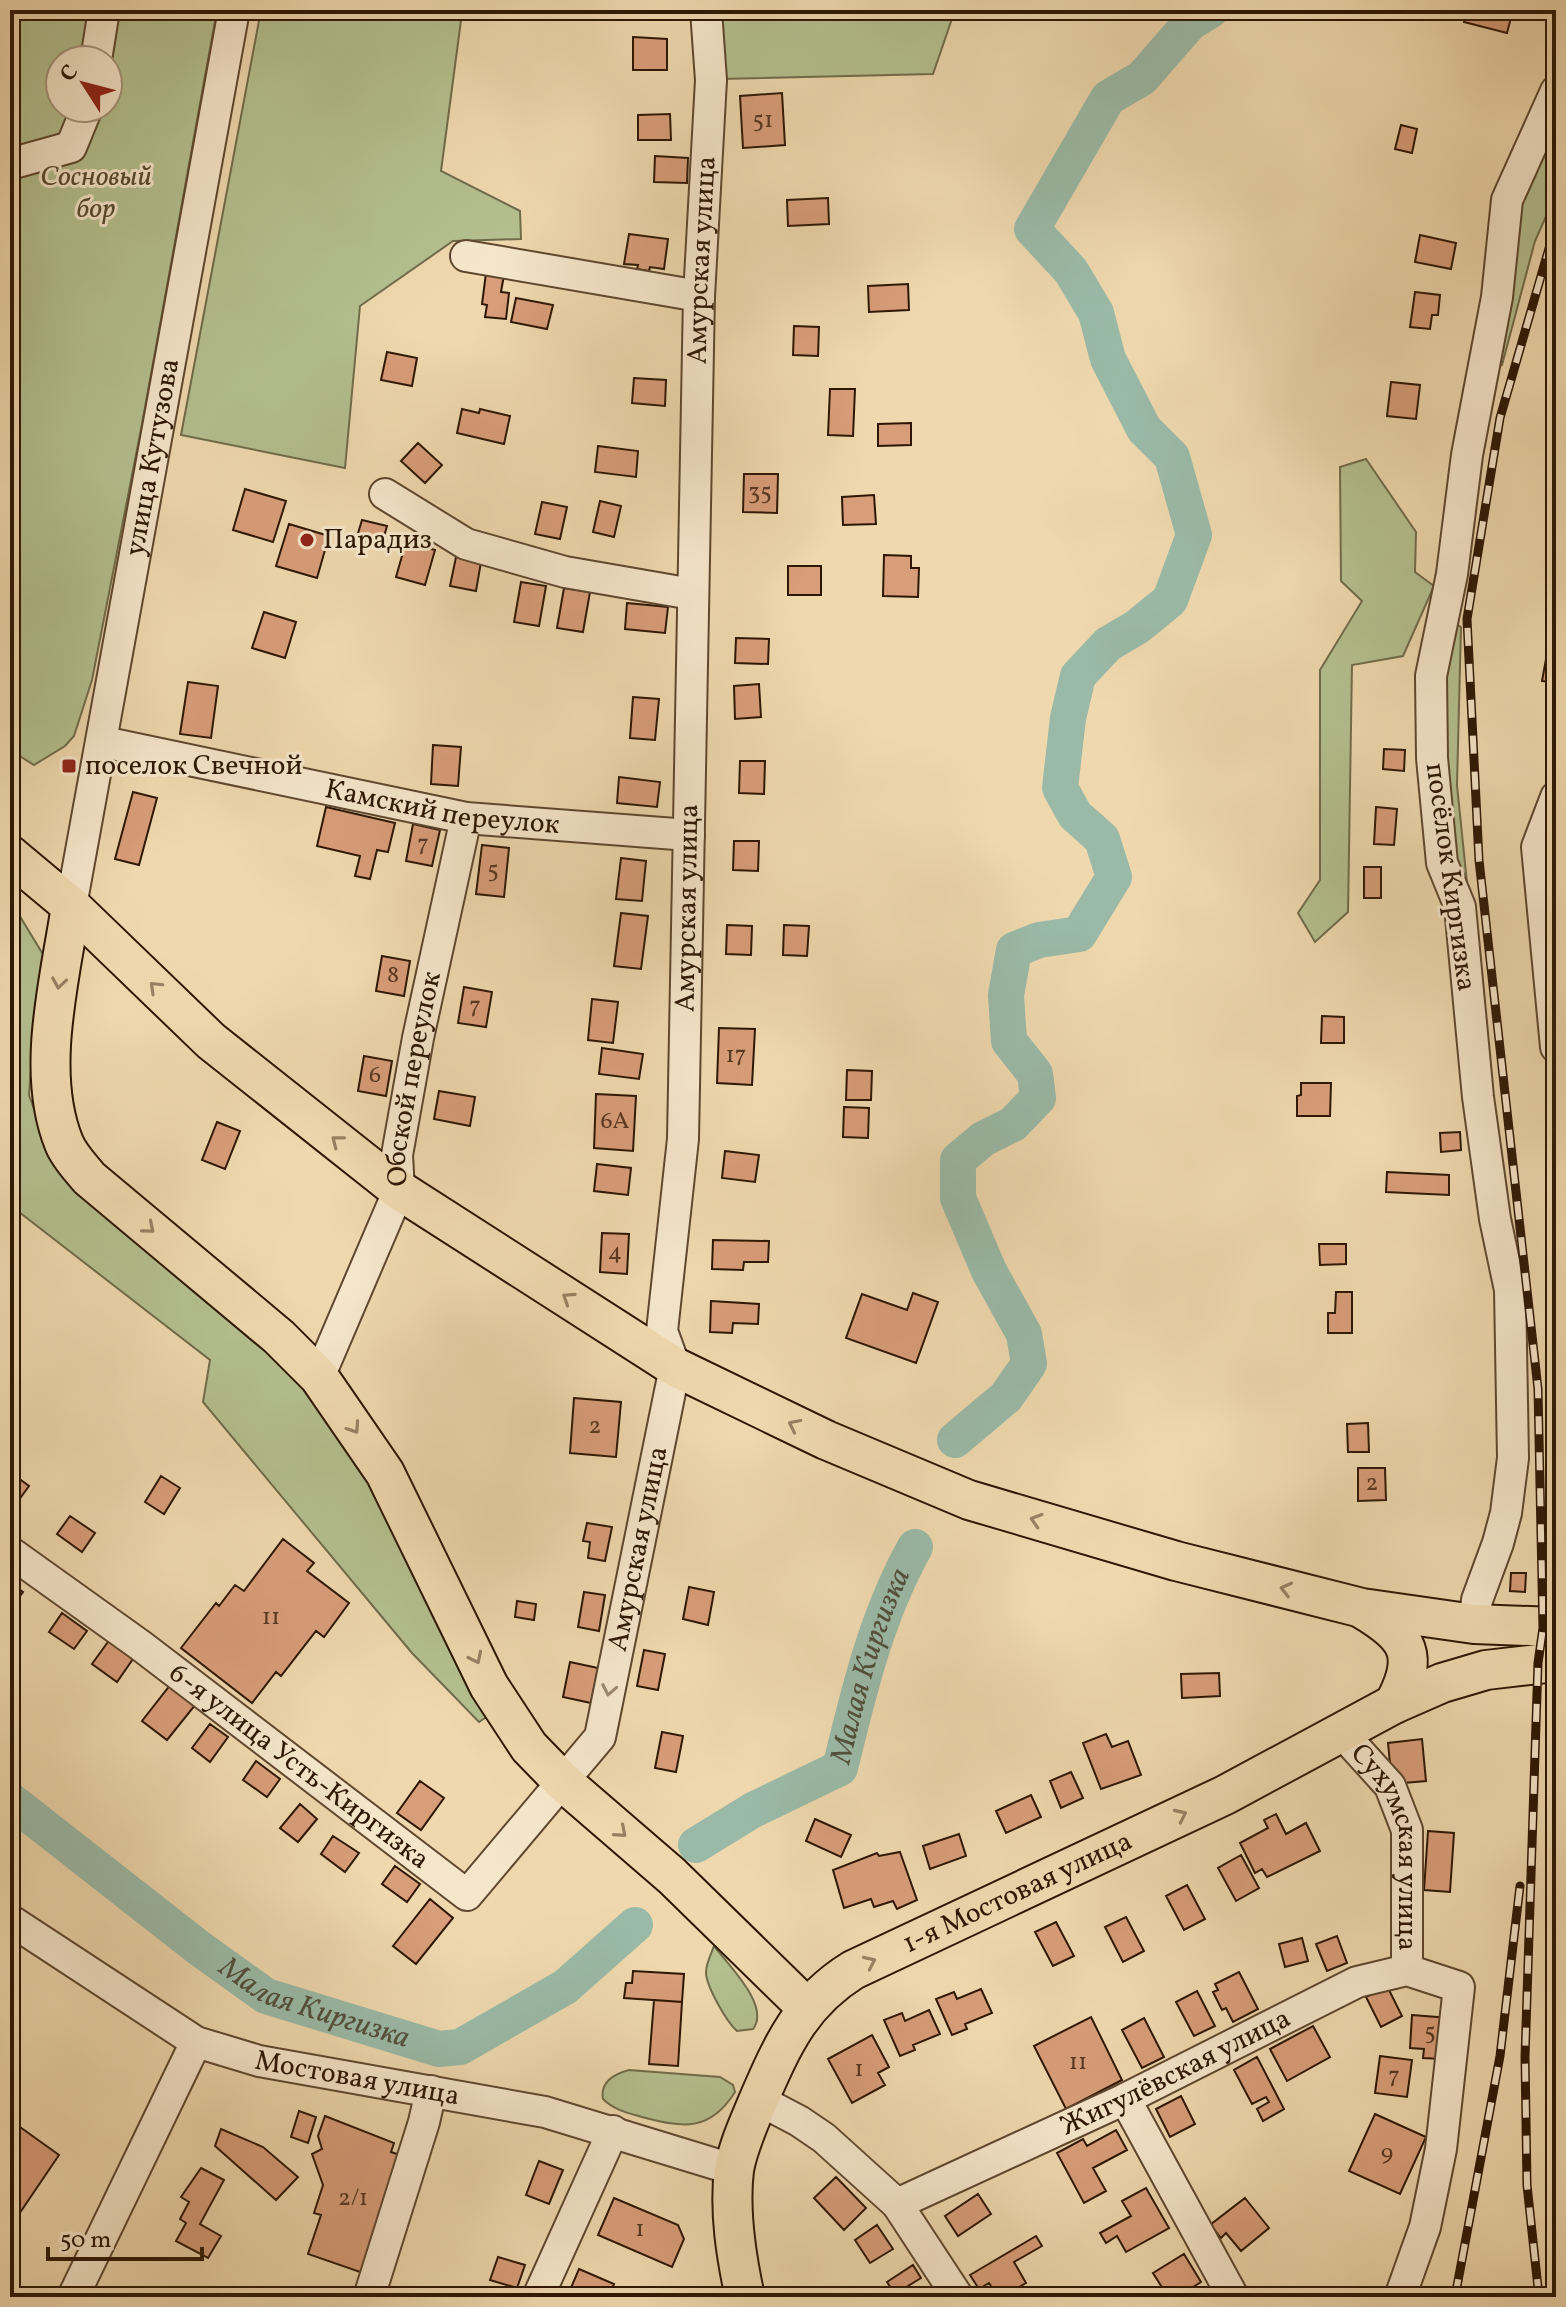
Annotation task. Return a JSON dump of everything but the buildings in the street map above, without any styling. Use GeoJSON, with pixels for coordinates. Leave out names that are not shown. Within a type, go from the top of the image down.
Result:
{"type":"FeatureCollection","features":[{"type":"Feature","properties":{"kind":"main road"},"geometry":{"type":"LineString","coordinates":[[10,855],[71,906],[211,1041],[399,1190],[675,1367],[826,1440],[969,1500],[1176,1561],[1362,1608],[1474,1624],[1556,1627]]}},
{"type":"Feature","properties":{"kind":"main road"},"geometry":{"type":"LineString","coordinates":[[71,906],[52,1030],[52,1098],[65,1145],[89,1178],[279,1337],[319,1377],[385,1473],[489,1686],[529,1747],[562,1781],[672,1876],[807,2008]]}},
{"type":"Feature","properties":{"kind":"main road"},"geometry":{"type":"LineString","coordinates":[[1362,1608],[1392,1626],[1403,1642],[1408,1661],[1406,1680],[1394,1704]]}},
{"type":"Feature","properties":{"kind":"main road","name":"1-я Мостовая улица"},"geometry":{"type":"LineString","coordinates":[[745,2297],[736,2245],[735,2170],[744,2135],[784,2043],[819,1994],[853,1970],[1225,1795],[1394,1704],[1442,1683],[1486,1670],[1556,1662]]}},
{"type":"Feature","properties":{"kind":"street"},"geometry":{"type":"LineString","coordinates":[[99,44],[104,10]]}},
{"type":"Feature","properties":{"kind":"street","name":"улица Кутузова"},"geometry":{"type":"LineString","coordinates":[[71,906],[234,10]]}},
{"type":"Feature","properties":{"kind":"street","name":"Амурская улица"},"geometry":{"type":"LineString","coordinates":[[562,1781],[600,1737],[675,1367],[662,1331],[683,1139],[699,296],[711,80],[706,10]]}},
{"type":"Feature","properties":{"kind":"street","name":"посёлок Киргизка"},"geometry":{"type":"LineString","coordinates":[[1474,1624],[1481,1588],[1506,1513],[1513,1458],[1510,1290],[1495,1219],[1478,1097],[1460,907],[1442,863],[1432,758],[1431,676],[1452,574],[1467,455],[1497,297],[1507,200],[1556,91]]}},
{"type":"Feature","properties":{"kind":"street"},"geometry":{"type":"LineString","coordinates":[[10,164],[71,147],[80,124]]}},
{"type":"Feature","properties":{"kind":"street"},"geometry":{"type":"LineString","coordinates":[[466,256],[699,296]]}},
{"type":"Feature","properties":{"kind":"street"},"geometry":{"type":"LineString","coordinates":[[385,494],[466,544],[565,572],[692,594]]}},
{"type":"Feature","properties":{"kind":"street","name":"Камский переулок"},"geometry":{"type":"LineString","coordinates":[[103,742],[466,818],[689,835]]}},
{"type":"Feature","properties":{"kind":"street"},"geometry":{"type":"LineString","coordinates":[[1556,797],[1537,847],[1556,1047]]}},
{"type":"Feature","properties":{"kind":"street","name":"Обской переулок"},"geometry":{"type":"LineString","coordinates":[[319,1377],[399,1190],[397,1155],[418,1038],[466,818]]}},
{"type":"Feature","properties":{"kind":"street","name":"6-я улица Усть-Киргизка"},"geometry":{"type":"LineString","coordinates":[[10,1552],[140,1645],[467,1895],[562,1781]]}},
{"type":"Feature","properties":{"kind":"street","name":"Сухумская улица"},"geometry":{"type":"LineString","coordinates":[[1342,1733],[1390,1786],[1407,1830],[1407,1970]]}},
{"type":"Feature","properties":{"kind":"street","name":"Мостовая улица"},"geometry":{"type":"LineString","coordinates":[[10,1920],[196,2042],[259,2061],[545,2112],[735,2170]]}},
{"type":"Feature","properties":{"kind":"street"},"geometry":{"type":"LineString","coordinates":[[1400,2297],[1425,2227],[1441,2149],[1459,1987],[1407,1970]]}},
{"type":"Feature","properties":{"kind":"street","name":"Жигулёвская улица"},"geometry":{"type":"LineString","coordinates":[[897,2204],[1125,2099],[1357,1982],[1407,1970]]}},
{"type":"Feature","properties":{"kind":"street"},"geometry":{"type":"LineString","coordinates":[[73,2297],[196,2042]]}},
{"type":"Feature","properties":{"kind":"street"},"geometry":{"type":"LineString","coordinates":[[369,2297],[431,2091]]}},
{"type":"Feature","properties":{"kind":"street"},"geometry":{"type":"LineString","coordinates":[[1125,2099],[1232,2296]]}},
{"type":"Feature","properties":{"kind":"street"},"geometry":{"type":"LineString","coordinates":[[759,2100],[824,2138],[897,2204],[958,2297]]}},
{"type":"Feature","properties":{"kind":"street"},"geometry":{"type":"LineString","coordinates":[[538,2297],[613,2131]]}},
{"type":"Feature","properties":{"kind":"green space","name":"Сосновый бор"},"geometry":{"type":"Polygon","coordinates":[[[10,10],[217,10],[92,680],[74,736],[65,746],[34,765],[10,750],[10,10]]]}},
{"type":"Feature","properties":{"kind":"green space"},"geometry":{"type":"Polygon","coordinates":[[[261,10],[457,10],[462,13],[441,171],[520,211],[521,239],[453,241],[360,306],[345,468],[181,435],[261,10]]]}},
{"type":"Feature","properties":{"kind":"green space"},"geometry":{"type":"Polygon","coordinates":[[[715,10],[955,10],[933,74],[720,79],[715,10]]]}},
{"type":"Feature","properties":{"kind":"green space"},"geometry":{"type":"Polygon","coordinates":[[[1556,107],[1556,194],[1535,241],[1502,365],[1490,370],[1515,199],[1556,107]]]}},
{"type":"Feature","properties":{"kind":"green space"},"geometry":{"type":"Polygon","coordinates":[[[1366,459],[1416,532],[1415,572],[1434,586],[1403,656],[1352,665],[1348,912],[1315,942],[1298,913],[1320,880],[1320,670],[1362,601],[1341,581],[1340,467],[1366,459]]]}},
{"type":"Feature","properties":{"kind":"green space"},"geometry":{"type":"Polygon","coordinates":[[[1450,621],[1461,627],[1457,785],[1467,883],[1457,882],[1437,676],[1450,621]]]}},
{"type":"Feature","properties":{"kind":"green space"},"geometry":{"type":"Polygon","coordinates":[[[10,900],[44,956],[34,1026],[29,1095],[48,1147],[274,1346],[377,1478],[494,1712],[479,1722],[412,1653],[203,1402],[210,1360],[10,1205],[10,900]]]}},
{"type":"Feature","properties":{"kind":"green space"},"geometry":{"type":"Polygon","coordinates":[[[714,1946],[752,1998],[757,2020],[753,2029],[737,2031],[713,1994],[706,1972],[714,1946]]]}},
{"type":"Feature","properties":{"kind":"green space"},"geometry":{"type":"Polygon","coordinates":[[[629,2070],[720,2077],[733,2085],[735,2092],[726,2105],[705,2120],[694,2124],[657,2121],[621,2111],[603,2099],[606,2083],[629,2070]]]}},
{"type":"Feature","properties":{"kind":"waterway","name":"Малая Киргизка"},"geometry":{"type":"LineString","coordinates":[[955,1440],[1006,1397],[1029,1364],[1024,1334],[989,1271],[958,1198],[958,1160],[983,1139],[1013,1124],[1038,1098],[1035,1074],[1009,1041],[1006,995],[1014,950],[1039,940],[1079,934],[1114,877],[1102,839],[1075,815],[1060,788],[1068,718],[1078,676],[1108,644],[1137,627],[1170,600],[1194,535],[1172,457],[1144,429],[1108,359],[1096,313],[1071,271],[1032,229],[1108,98],[1142,78],[1190,23],[1211,10]]}},
{"type":"Feature","properties":{"kind":"waterway","name":"Малая Киргизка"},"geometry":{"type":"LineString","coordinates":[[696,1845],[753,1810],[840,1768],[879,1627],[915,1547]]}},
{"type":"Feature","properties":{"kind":"waterway","name":"Малая Киргизка"},"geometry":{"type":"LineString","coordinates":[[10,1800],[199,1948],[266,1996],[439,2049],[460,2047],[565,1987],[635,1925]]}},
{"type":"Feature","properties":{"kind":"railway"},"geometry":{"type":"LineString","coordinates":[[1539,2297],[1527,2185],[1525,2057],[1538,1663],[1543,1628],[1538,1389],[1479,860],[1467,619],[1500,418],[1556,232]]}},
{"type":"Feature","properties":{"kind":"railway"},"geometry":{"type":"LineString","coordinates":[[1455,2297],[1500,2056],[1520,1886]]}},
{"type":"Feature","properties":{"kind":"place","name":"Парадиз"},"geometry":{"type":"Point","coordinates":[307,540]}},
{"type":"Feature","properties":{"kind":"place","name":"поселок Свечной"},"geometry":{"type":"Point","coordinates":[69,766]}}]}
